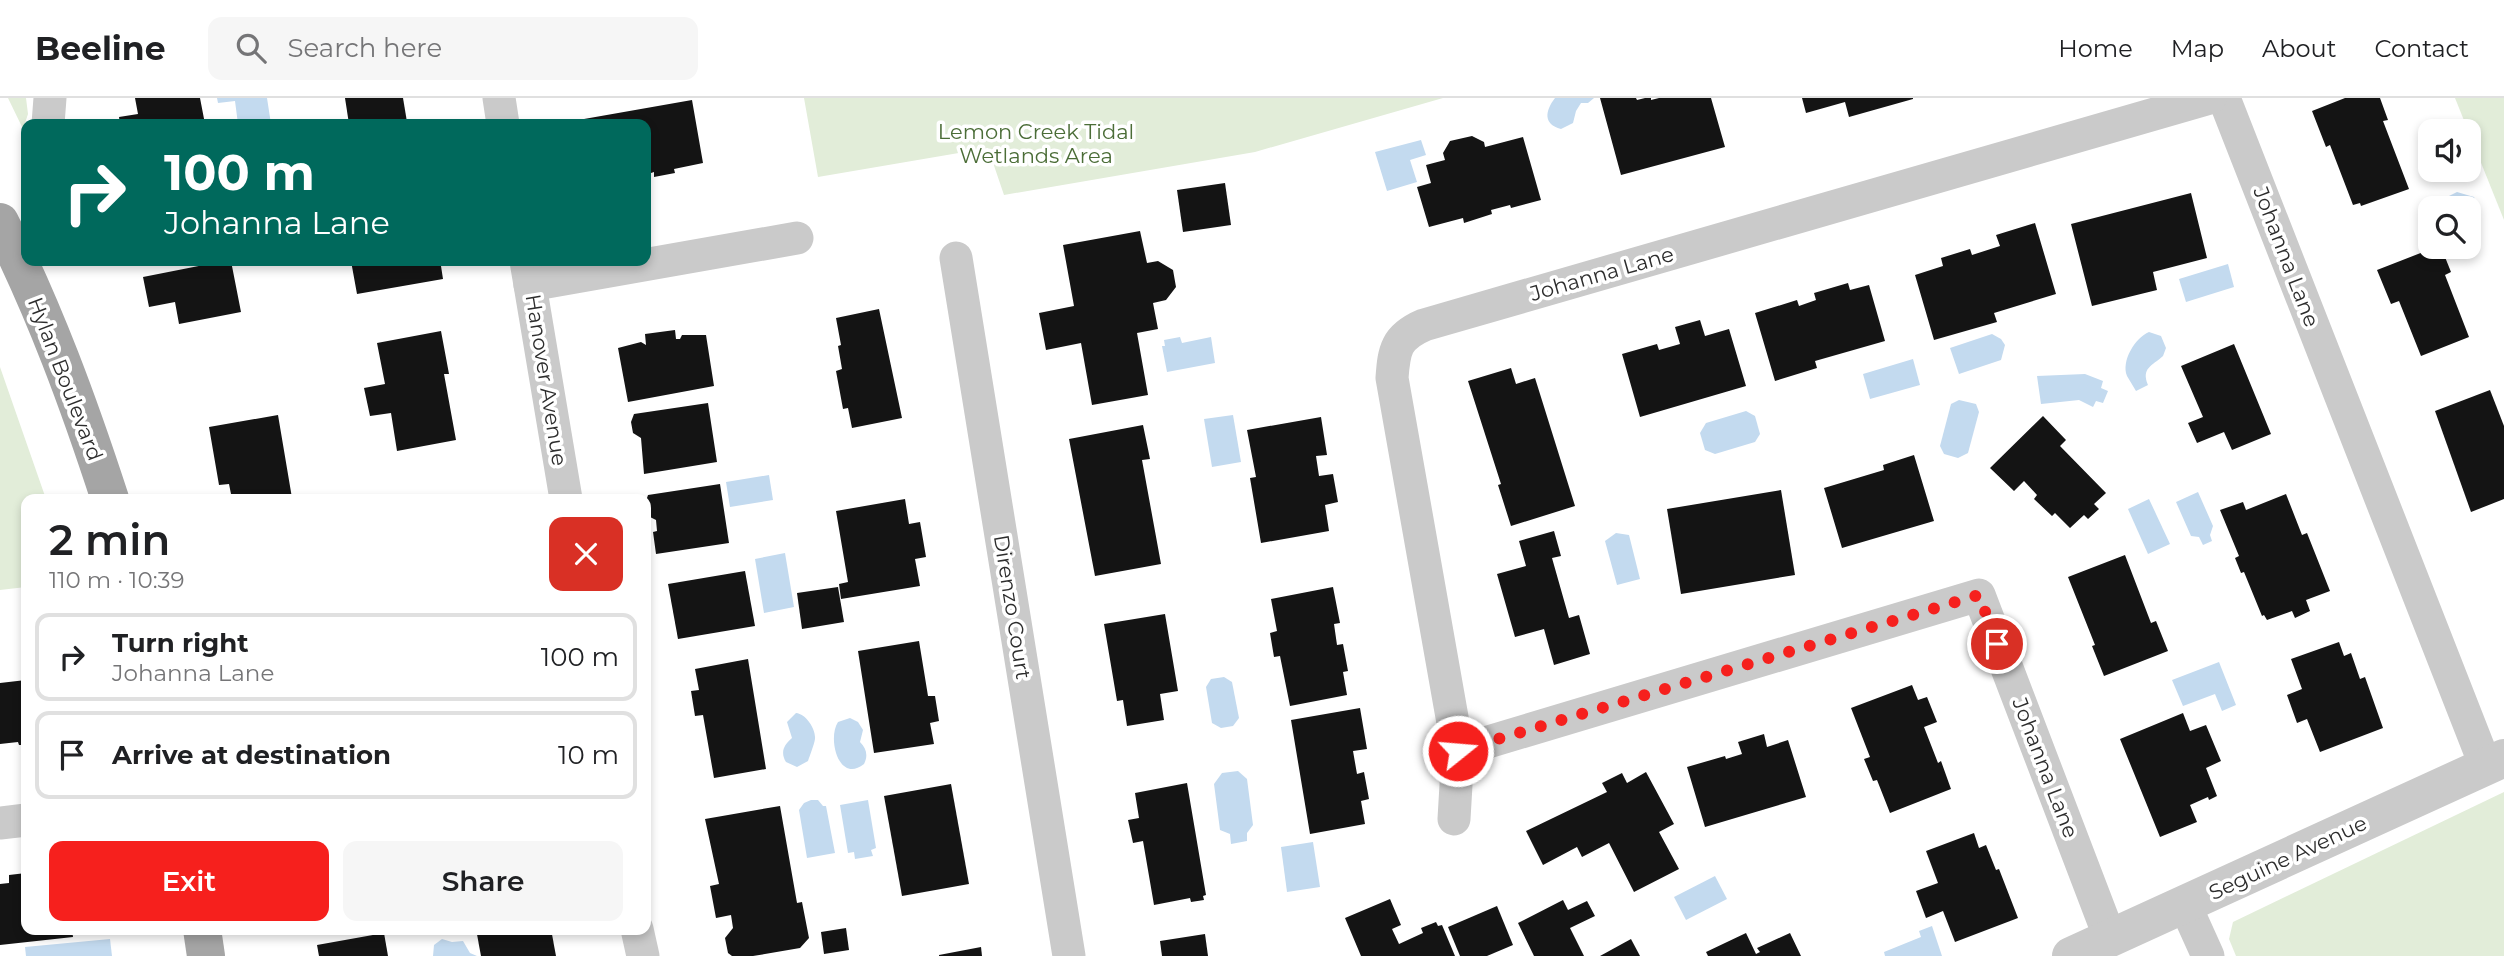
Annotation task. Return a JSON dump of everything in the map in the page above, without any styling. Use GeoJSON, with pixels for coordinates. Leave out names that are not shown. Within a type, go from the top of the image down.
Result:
{"type":"FeatureCollection","features":[{"type":"Feature","properties":{"kind":"main road","name":"Hylan Boulevard"},"geometry":{"type":"LineString","coordinates":[[0,222],[21,258]]}},
{"type":"Feature","properties":{"kind":"main road","name":"Hylan Boulevard"},"geometry":{"type":"LineString","coordinates":[[30,273],[108,494]]}},
{"type":"Feature","properties":{"kind":"main road"},"geometry":{"type":"LineString","coordinates":[[203,935],[206,956]]}},
{"type":"Feature","properties":{"kind":"street"},"geometry":{"type":"LineString","coordinates":[[48,119],[50,98]]}},
{"type":"Feature","properties":{"kind":"street"},"geometry":{"type":"LineString","coordinates":[[499,98],[502,119]]}},
{"type":"Feature","properties":{"kind":"street","name":"Johanna Lane"},"geometry":{"type":"LineString","coordinates":[[1454,819],[1458,751],[1392,377],[1393,358],[1399,341],[1409,331],[2210,98]]}},
{"type":"Feature","properties":{"kind":"street","name":"Johanna Lane"},"geometry":{"type":"LineString","coordinates":[[2224,98],[2495,763]]}},
{"type":"Feature","properties":{"kind":"street"},"geometry":{"type":"LineString","coordinates":[[651,257],[797,238]]}},
{"type":"Feature","properties":{"kind":"street","name":"Direnzo Court"},"geometry":{"type":"LineString","coordinates":[[956,258],[1069,956]]}},
{"type":"Feature","properties":{"kind":"street"},"geometry":{"type":"LineString","coordinates":[[528,273],[582,266]]}},
{"type":"Feature","properties":{"kind":"street","name":"Hanover Avenue"},"geometry":{"type":"LineString","coordinates":[[528,273],[565,494]]}},
{"type":"Feature","properties":{"kind":"street","name":"Johanna Lane"},"geometry":{"type":"LineString","coordinates":[[1458,751],[1979,595],[2110,939]]}},
{"type":"Feature","properties":{"kind":"street","name":"Seguine Avenue"},"geometry":{"type":"LineString","coordinates":[[2071,956],[2495,763]]}},
{"type":"Feature","properties":{"kind":"street"},"geometry":{"type":"LineString","coordinates":[[0,823],[21,821]]}},
{"type":"Feature","properties":{"kind":"street"},"geometry":{"type":"LineString","coordinates":[[2185,905],[2208,956]]}},
{"type":"Feature","properties":{"kind":"street"},"geometry":{"type":"LineString","coordinates":[[638,935],[643,956]]}},
{"type":"Feature","properties":{"kind":"green space"},"geometry":{"type":"Polygon","coordinates":[[[8,98],[26,98],[28,114],[26,119],[21,119],[21,125],[8,98]]]}},
{"type":"Feature","properties":{"kind":"green space","name":"Lemon Creek Tidal Wetlands Area"},"geometry":{"type":"Polygon","coordinates":[[[804,98],[1443,98],[1255,152],[1004,195],[988,148],[818,177],[804,98]]]}},
{"type":"Feature","properties":{"kind":"green space"},"geometry":{"type":"Polygon","coordinates":[[[2455,98],[2504,98],[2504,220],[2481,163],[2481,119],[2463,119],[2455,98]]]}},
{"type":"Feature","properties":{"kind":"green space"},"geometry":{"type":"Polygon","coordinates":[[[0,367],[44,494],[21,494],[21,588],[0,590],[0,367]]]}},
{"type":"Feature","properties":{"kind":"green space"},"geometry":{"type":"Polygon","coordinates":[[[2504,792],[2504,956],[2236,956],[2229,939],[2233,922],[2504,792]]]}},
{"type":"Feature","properties":{"kind":"water"},"geometry":{"type":"Polygon","coordinates":[[[217,98],[267,98],[270,119],[237,119],[235,101],[218,103],[217,98]]]}},
{"type":"Feature","properties":{"kind":"water"},"geometry":{"type":"Polygon","coordinates":[[[1555,98],[1594,98],[1588,103],[1581,103],[1573,123],[1561,129],[1551,124],[1548,116],[1555,98]]]}},
{"type":"Feature","properties":{"kind":"water"},"geometry":{"type":"Polygon","coordinates":[[[1421,140],[1426,155],[1410,160],[1417,182],[1387,191],[1375,152],[1421,140]]]}},
{"type":"Feature","properties":{"kind":"water"},"geometry":{"type":"Polygon","coordinates":[[[2457,192],[2471,196],[2449,196],[2457,192]]]}},
{"type":"Feature","properties":{"kind":"water"},"geometry":{"type":"Polygon","coordinates":[[[2228,264],[2234,287],[2186,302],[2179,279],[2228,264]]]}},
{"type":"Feature","properties":{"kind":"water"},"geometry":{"type":"Polygon","coordinates":[[[2149,332],[2161,336],[2166,348],[2163,356],[2147,371],[2148,385],[2136,391],[2127,376],[2126,364],[2134,345],[2149,332]]]}},
{"type":"Feature","properties":{"kind":"water"},"geometry":{"type":"Polygon","coordinates":[[[1992,334],[2005,345],[2001,360],[1959,374],[1950,348],[1992,334]]]}},
{"type":"Feature","properties":{"kind":"water"},"geometry":{"type":"Polygon","coordinates":[[[1180,337],[1182,343],[1211,337],[1215,363],[1167,372],[1162,346],[1165,346],[1164,340],[1180,337]]]}},
{"type":"Feature","properties":{"kind":"water"},"geometry":{"type":"Polygon","coordinates":[[[1913,359],[1920,385],[1870,399],[1863,374],[1913,359]]]}},
{"type":"Feature","properties":{"kind":"water"},"geometry":{"type":"Polygon","coordinates":[[[2085,374],[2103,381],[2101,388],[2108,391],[2103,403],[2096,401],[2093,407],[2079,400],[2041,404],[2037,376],[2085,374]]]}},
{"type":"Feature","properties":{"kind":"water"},"geometry":{"type":"Polygon","coordinates":[[[1959,400],[1976,404],[1979,412],[1968,453],[1958,458],[1944,454],[1940,446],[1951,404],[1959,400]]]}},
{"type":"Feature","properties":{"kind":"water"},"geometry":{"type":"Polygon","coordinates":[[[1746,411],[1755,416],[1760,434],[1755,442],[1715,454],[1705,450],[1700,433],[1706,423],[1746,411]]]}},
{"type":"Feature","properties":{"kind":"water"},"geometry":{"type":"Polygon","coordinates":[[[1233,415],[1241,462],[1212,467],[1204,419],[1233,415]]]}},
{"type":"Feature","properties":{"kind":"water"},"geometry":{"type":"Polygon","coordinates":[[[769,475],[773,500],[730,507],[726,482],[769,475]]]}},
{"type":"Feature","properties":{"kind":"water"},"geometry":{"type":"Polygon","coordinates":[[[2198,492],[2213,526],[2210,535],[2212,541],[2203,545],[2199,537],[2191,536],[2176,502],[2198,492]]]}},
{"type":"Feature","properties":{"kind":"water"},"geometry":{"type":"Polygon","coordinates":[[[2149,499],[2170,544],[2148,554],[2128,509],[2149,499]]]}},
{"type":"Feature","properties":{"kind":"water"},"geometry":{"type":"Polygon","coordinates":[[[1616,533],[1629,535],[1640,579],[1617,585],[1605,541],[1616,533]]]}},
{"type":"Feature","properties":{"kind":"water"},"geometry":{"type":"Polygon","coordinates":[[[785,553],[794,607],[764,613],[755,559],[785,553]]]}},
{"type":"Feature","properties":{"kind":"water"},"geometry":{"type":"Polygon","coordinates":[[[2219,662],[2236,705],[2222,711],[2215,694],[2183,706],[2172,680],[2219,662]]]}},
{"type":"Feature","properties":{"kind":"water"},"geometry":{"type":"Polygon","coordinates":[[[1224,677],[1232,682],[1239,718],[1233,726],[1221,728],[1212,723],[1206,687],[1211,679],[1224,677]]]}},
{"type":"Feature","properties":{"kind":"water"},"geometry":{"type":"Polygon","coordinates":[[[796,713],[810,723],[815,739],[808,761],[797,767],[786,762],[783,752],[792,738],[787,722],[796,713]]]}},
{"type":"Feature","properties":{"kind":"water"},"geometry":{"type":"Polygon","coordinates":[[[850,718],[858,722],[863,730],[860,742],[866,753],[864,764],[855,769],[842,764],[834,739],[838,722],[850,718]]]}},
{"type":"Feature","properties":{"kind":"water"},"geometry":{"type":"Polygon","coordinates":[[[1238,771],[1247,779],[1253,825],[1247,833],[1247,841],[1231,844],[1230,834],[1220,830],[1214,784],[1222,773],[1238,771]]]}},
{"type":"Feature","properties":{"kind":"water"},"geometry":{"type":"Polygon","coordinates":[[[818,800],[826,806],[835,853],[807,858],[799,810],[804,803],[818,800]]]}},
{"type":"Feature","properties":{"kind":"water"},"geometry":{"type":"Polygon","coordinates":[[[868,800],[876,848],[871,850],[873,856],[855,859],[854,852],[848,853],[840,805],[868,800]]]}},
{"type":"Feature","properties":{"kind":"water"},"geometry":{"type":"Polygon","coordinates":[[[1313,842],[1320,887],[1287,892],[1281,847],[1313,842]]]}},
{"type":"Feature","properties":{"kind":"water"},"geometry":{"type":"Polygon","coordinates":[[[1715,876],[1727,899],[1686,920],[1674,897],[1715,876]]]}},
{"type":"Feature","properties":{"kind":"water"},"geometry":{"type":"Polygon","coordinates":[[[1932,926],[1942,956],[1885,956],[1884,952],[1921,937],[1919,931],[1932,926]]]}},
{"type":"Feature","properties":{"kind":"water"},"geometry":{"type":"Polygon","coordinates":[[[110,939],[112,956],[26,956],[25,947],[110,939]]]}},
{"type":"Feature","properties":{"kind":"water"},"geometry":{"type":"Polygon","coordinates":[[[442,939],[463,941],[470,953],[477,956],[433,956],[434,945],[442,939]]]}},
{"type":"Feature","properties":{"kind":"building"},"geometry":{"type":"Polygon","coordinates":[[[135,98],[200,98],[204,119],[119,119],[138,114],[135,98]]]}},
{"type":"Feature","properties":{"kind":"building"},"geometry":{"type":"Polygon","coordinates":[[[345,98],[403,98],[406,119],[348,119],[345,98]]]}},
{"type":"Feature","properties":{"kind":"building"},"geometry":{"type":"Polygon","coordinates":[[[1600,98],[1711,98],[1725,147],[1621,175],[1600,98]]]}},
{"type":"Feature","properties":{"kind":"building"},"geometry":{"type":"Polygon","coordinates":[[[1802,98],[1913,99],[1849,117],[1845,102],[1806,113],[1802,98]]]}},
{"type":"Feature","properties":{"kind":"building"},"geometry":{"type":"Polygon","coordinates":[[[2345,98],[2380,98],[2388,120],[2383,121],[2409,189],[2361,206],[2360,203],[2353,205],[2330,145],[2326,147],[2312,111],[2345,98]]]}},
{"type":"Feature","properties":{"kind":"building"},"geometry":{"type":"Polygon","coordinates":[[[692,100],[703,163],[674,169],[675,173],[654,177],[654,172],[651,173],[651,119],[584,119],[692,100]]]}},
{"type":"Feature","properties":{"kind":"building"},"geometry":{"type":"Polygon","coordinates":[[[1472,136],[1484,142],[1485,147],[1523,137],[1541,200],[1491,210],[1492,214],[1464,223],[1463,218],[1429,227],[1417,187],[1431,183],[1426,165],[1445,160],[1443,153],[1450,141],[1472,136]]]}},
{"type":"Feature","properties":{"kind":"building"},"geometry":{"type":"Polygon","coordinates":[[[1225,183],[1231,225],[1183,232],[1177,190],[1225,183]]]}},
{"type":"Feature","properties":{"kind":"building"},"geometry":{"type":"Polygon","coordinates":[[[2191,193],[2207,258],[2153,272],[2157,290],[2092,306],[2071,224],[2191,193]]]}},
{"type":"Feature","properties":{"kind":"building"},"geometry":{"type":"Polygon","coordinates":[[[2035,223],[2056,294],[1994,313],[1997,322],[1934,340],[1915,275],[1943,266],[1941,258],[1970,249],[1972,255],[2000,246],[1996,235],[2035,223]]]}},
{"type":"Feature","properties":{"kind":"building"},"geometry":{"type":"Polygon","coordinates":[[[1140,231],[1147,263],[1158,261],[1173,270],[1176,287],[1166,300],[1153,303],[1158,329],[1137,333],[1148,395],[1092,405],[1081,343],[1046,350],[1039,313],[1074,306],[1063,245],[1140,231]]]}},
{"type":"Feature","properties":{"kind":"building"},"geometry":{"type":"Polygon","coordinates":[[[2418,254],[2418,259],[2446,259],[2451,272],[2445,275],[2469,337],[2421,356],[2399,301],[2391,304],[2377,270],[2418,254]]]}},
{"type":"Feature","properties":{"kind":"building"},"geometry":{"type":"Polygon","coordinates":[[[199,266],[232,266],[241,312],[179,324],[175,302],[149,307],[143,277],[199,266]]]}},
{"type":"Feature","properties":{"kind":"building"},"geometry":{"type":"Polygon","coordinates":[[[352,266],[441,266],[443,279],[357,294],[352,266]]]}},
{"type":"Feature","properties":{"kind":"building"},"geometry":{"type":"Polygon","coordinates":[[[1848,283],[1850,290],[1869,285],[1885,341],[1815,361],[1817,368],[1775,381],[1755,313],[1797,300],[1799,306],[1816,300],[1814,293],[1848,283]]]}},
{"type":"Feature","properties":{"kind":"building"},"geometry":{"type":"Polygon","coordinates":[[[879,309],[902,418],[852,428],[848,408],[843,409],[836,371],[842,369],[836,318],[879,309]]]}},
{"type":"Feature","properties":{"kind":"building"},"geometry":{"type":"Polygon","coordinates":[[[1700,320],[1705,336],[1729,329],[1746,386],[1640,417],[1622,354],[1657,344],[1659,350],[1680,344],[1675,327],[1700,320]]]}},
{"type":"Feature","properties":{"kind":"building"},"geometry":{"type":"Polygon","coordinates":[[[675,330],[676,339],[680,339],[682,335],[706,335],[714,386],[628,402],[618,348],[641,342],[646,345],[645,334],[675,330]]]}},
{"type":"Feature","properties":{"kind":"building"},"geometry":{"type":"Polygon","coordinates":[[[441,331],[449,374],[444,374],[456,440],[397,451],[391,413],[370,416],[364,388],[385,384],[377,343],[441,331]]]}},
{"type":"Feature","properties":{"kind":"building"},"geometry":{"type":"Polygon","coordinates":[[[2234,344],[2271,434],[2232,450],[2224,432],[2197,443],[2188,423],[2203,417],[2181,366],[2234,344]]]}},
{"type":"Feature","properties":{"kind":"building"},"geometry":{"type":"Polygon","coordinates":[[[1511,368],[1516,384],[1535,378],[1575,506],[1511,526],[1498,485],[1501,484],[1468,381],[1511,368]]]}},
{"type":"Feature","properties":{"kind":"building"},"geometry":{"type":"Polygon","coordinates":[[[2490,390],[2504,426],[2504,499],[2471,512],[2435,411],[2490,390]]]}},
{"type":"Feature","properties":{"kind":"building"},"geometry":{"type":"Polygon","coordinates":[[[708,403],[717,462],[644,474],[641,438],[633,433],[631,422],[634,414],[708,403]]]}},
{"type":"Feature","properties":{"kind":"building"},"geometry":{"type":"Polygon","coordinates":[[[278,415],[291,494],[231,494],[229,484],[219,485],[209,427],[278,415]]]}},
{"type":"Feature","properties":{"kind":"building"},"geometry":{"type":"Polygon","coordinates":[[[2043,416],[2066,440],[2060,446],[2106,493],[2094,504],[2099,509],[2088,519],[2084,515],[2070,528],[2055,513],[2052,516],[2034,499],[2037,495],[2024,481],[2014,491],[1990,468],[2043,416]]]}},
{"type":"Feature","properties":{"kind":"building"},"geometry":{"type":"Polygon","coordinates":[[[1321,417],[1327,455],[1316,456],[1319,476],[1333,474],[1338,502],[1325,505],[1329,531],[1261,543],[1250,478],[1256,477],[1247,430],[1321,417]]]}},
{"type":"Feature","properties":{"kind":"building"},"geometry":{"type":"Polygon","coordinates":[[[1143,425],[1150,459],[1142,460],[1161,564],[1095,576],[1069,439],[1143,425]]]}},
{"type":"Feature","properties":{"kind":"building"},"geometry":{"type":"Polygon","coordinates":[[[1914,455],[1934,521],[1842,548],[1824,488],[1884,470],[1883,465],[1914,455]]]}},
{"type":"Feature","properties":{"kind":"building"},"geometry":{"type":"Polygon","coordinates":[[[720,484],[729,543],[656,554],[653,532],[657,531],[656,520],[651,518],[651,495],[720,484]]]}},
{"type":"Feature","properties":{"kind":"building"},"geometry":{"type":"Polygon","coordinates":[[[1781,490],[1795,575],[1681,594],[1667,509],[1781,490]]]}},
{"type":"Feature","properties":{"kind":"building"},"geometry":{"type":"Polygon","coordinates":[[[2286,494],[2302,535],[2307,533],[2330,591],[2306,600],[2310,611],[2295,618],[2292,611],[2267,620],[2262,616],[2244,572],[2241,573],[2235,558],[2239,556],[2220,510],[2243,502],[2246,510],[2286,494]]]}},
{"type":"Feature","properties":{"kind":"building"},"geometry":{"type":"Polygon","coordinates":[[[905,499],[909,524],[920,522],[926,557],[915,559],[920,586],[841,599],[839,584],[848,582],[836,511],[905,499]]]}},
{"type":"Feature","properties":{"kind":"building"},"geometry":{"type":"Polygon","coordinates":[[[1554,531],[1561,556],[1552,558],[1569,618],[1579,615],[1590,654],[1554,665],[1544,629],[1515,637],[1497,574],[1526,566],[1519,541],[1554,531]]]}},
{"type":"Feature","properties":{"kind":"building"},"geometry":{"type":"Polygon","coordinates":[[[2125,555],[2151,623],[2156,621],[2168,651],[2104,676],[2092,646],[2095,645],[2068,577],[2125,555]]]}},
{"type":"Feature","properties":{"kind":"building"},"geometry":{"type":"Polygon","coordinates":[[[745,571],[755,626],[678,639],[668,584],[745,571]]]}},
{"type":"Feature","properties":{"kind":"building"},"geometry":{"type":"Polygon","coordinates":[[[838,587],[844,622],[802,629],[797,593],[838,587]]]}},
{"type":"Feature","properties":{"kind":"building"},"geometry":{"type":"Polygon","coordinates":[[[1333,587],[1340,623],[1334,624],[1337,645],[1343,644],[1348,671],[1343,672],[1347,695],[1290,706],[1280,656],[1274,657],[1270,633],[1277,631],[1271,599],[1333,587]]]}},
{"type":"Feature","properties":{"kind":"building"},"geometry":{"type":"Polygon","coordinates":[[[1165,614],[1178,691],[1160,694],[1164,720],[1127,726],[1123,700],[1117,701],[1104,624],[1165,614]]]}},
{"type":"Feature","properties":{"kind":"building"},"geometry":{"type":"Polygon","coordinates":[[[919,641],[928,696],[935,696],[939,721],[930,723],[934,744],[874,753],[858,651],[919,641]]]}},
{"type":"Feature","properties":{"kind":"building"},"geometry":{"type":"Polygon","coordinates":[[[2339,642],[2344,656],[2351,653],[2360,679],[2365,677],[2383,728],[2320,752],[2307,719],[2297,723],[2287,695],[2302,689],[2291,659],[2339,642]]]}},
{"type":"Feature","properties":{"kind":"building"},"geometry":{"type":"Polygon","coordinates":[[[748,659],[766,769],[714,778],[703,715],[695,716],[691,691],[699,690],[695,669],[748,659]]]}},
{"type":"Feature","properties":{"kind":"building"},"geometry":{"type":"Polygon","coordinates":[[[21,681],[21,745],[18,742],[0,744],[0,683],[21,681]]]}},
{"type":"Feature","properties":{"kind":"building"},"geometry":{"type":"Polygon","coordinates":[[[1912,685],[1918,700],[1927,697],[1937,722],[1924,727],[1951,789],[1890,813],[1877,780],[1873,781],[1864,759],[1870,757],[1851,708],[1912,685]]]}},
{"type":"Feature","properties":{"kind":"building"},"geometry":{"type":"Polygon","coordinates":[[[1360,708],[1367,749],[1353,751],[1357,774],[1364,772],[1369,799],[1361,801],[1365,824],[1310,834],[1291,720],[1360,708]]]}},
{"type":"Feature","properties":{"kind":"building"},"geometry":{"type":"Polygon","coordinates":[[[2183,713],[2190,731],[2206,725],[2221,761],[2206,768],[2217,796],[2190,805],[2197,822],[2160,837],[2120,739],[2183,713]]]}},
{"type":"Feature","properties":{"kind":"building"},"geometry":{"type":"Polygon","coordinates":[[[1764,734],[1767,747],[1788,740],[1806,797],[1705,827],[1687,767],[1742,754],[1738,742],[1764,734]]]}},
{"type":"Feature","properties":{"kind":"building"},"geometry":{"type":"Polygon","coordinates":[[[1646,772],[1674,824],[1659,832],[1679,869],[1634,892],[1609,843],[1582,857],[1577,847],[1543,865],[1526,831],[1607,792],[1602,783],[1622,773],[1627,783],[1646,772]]]}},
{"type":"Feature","properties":{"kind":"building"},"geometry":{"type":"Polygon","coordinates":[[[1187,783],[1206,895],[1203,896],[1204,900],[1191,902],[1190,898],[1154,905],[1143,841],[1133,843],[1128,820],[1139,818],[1135,793],[1187,783]]]}},
{"type":"Feature","properties":{"kind":"building"},"geometry":{"type":"Polygon","coordinates":[[[951,784],[969,884],[902,896],[884,796],[951,784]]]}},
{"type":"Feature","properties":{"kind":"building"},"geometry":{"type":"Polygon","coordinates":[[[780,806],[797,903],[802,902],[809,938],[800,948],[753,956],[732,956],[728,953],[725,938],[733,928],[731,915],[716,918],[710,886],[719,884],[705,819],[780,806]]]}},
{"type":"Feature","properties":{"kind":"building"},"geometry":{"type":"Polygon","coordinates":[[[1974,833],[1979,848],[1986,845],[1996,870],[1999,869],[2018,918],[1955,942],[1943,911],[1926,918],[1916,891],[1938,883],[1926,851],[1974,833]]]}},
{"type":"Feature","properties":{"kind":"building"},"geometry":{"type":"Polygon","coordinates":[[[21,874],[21,935],[73,937],[0,945],[0,884],[9,883],[9,875],[21,874]]]}},
{"type":"Feature","properties":{"kind":"building"},"geometry":{"type":"Polygon","coordinates":[[[1390,899],[1401,925],[1392,929],[1399,944],[1423,933],[1421,928],[1436,922],[1438,926],[1442,925],[1455,956],[1361,956],[1345,918],[1390,899]]]}},
{"type":"Feature","properties":{"kind":"building"},"geometry":{"type":"Polygon","coordinates":[[[1563,900],[1568,910],[1587,901],[1595,916],[1570,928],[1584,956],[1534,956],[1518,923],[1563,900]]]}},
{"type":"Feature","properties":{"kind":"building"},"geometry":{"type":"Polygon","coordinates":[[[1497,906],[1513,945],[1487,956],[1460,956],[1448,927],[1497,906]]]}},
{"type":"Feature","properties":{"kind":"building"},"geometry":{"type":"Polygon","coordinates":[[[846,928],[849,950],[824,954],[821,932],[846,928]]]}},
{"type":"Feature","properties":{"kind":"building"},"geometry":{"type":"Polygon","coordinates":[[[1746,933],[1756,954],[1760,952],[1757,948],[1790,933],[1801,956],[1708,956],[1706,952],[1746,933]]]}},
{"type":"Feature","properties":{"kind":"building"},"geometry":{"type":"Polygon","coordinates":[[[1205,934],[1208,956],[1162,956],[1160,941],[1205,934]]]}},
{"type":"Feature","properties":{"kind":"building"},"geometry":{"type":"Polygon","coordinates":[[[384,935],[388,956],[319,956],[317,945],[384,935]]]}},
{"type":"Feature","properties":{"kind":"building"},"geometry":{"type":"Polygon","coordinates":[[[477,935],[552,935],[556,956],[481,956],[477,935]]]}},
{"type":"Feature","properties":{"kind":"building"},"geometry":{"type":"Polygon","coordinates":[[[1631,939],[1640,956],[1600,956],[1631,939]]]}},
{"type":"Feature","properties":{"kind":"building"},"geometry":{"type":"Polygon","coordinates":[[[981,947],[982,956],[939,956],[939,955],[981,947]]]}},
{"type":"Feature","properties":{"kind":"route"},"geometry":{"type":"LineString","coordinates":[[1458,751],[1979,595],[1997,644]]}}]}
